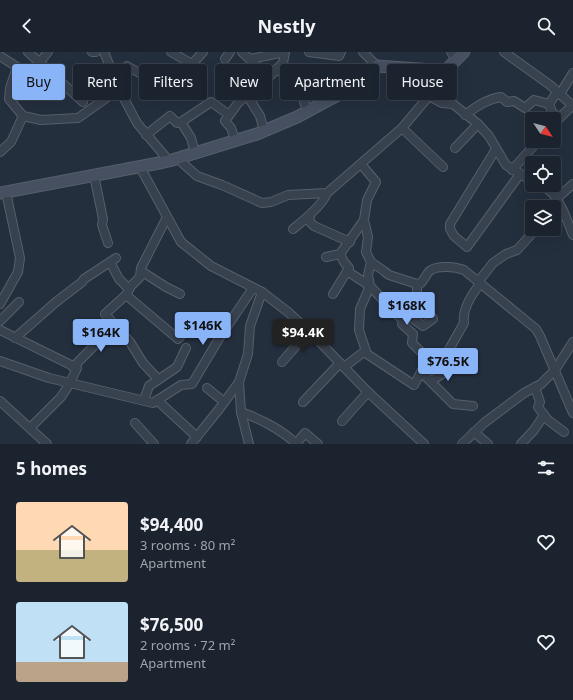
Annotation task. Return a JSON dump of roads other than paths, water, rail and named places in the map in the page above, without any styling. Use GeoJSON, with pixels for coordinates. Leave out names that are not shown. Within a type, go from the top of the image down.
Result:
{"type":"FeatureCollection","features":[{"type":"Feature","properties":{"kind":"main road"},"geometry":{"type":"LineString","coordinates":[[450,64],[457,55]]}},
{"type":"Feature","properties":{"kind":"main road"},"geometry":{"type":"LineString","coordinates":[[3,193],[140,166],[195,153],[264,131],[329,100]]}},
{"type":"Feature","properties":{"kind":"street"},"geometry":{"type":"LineString","coordinates":[[28,52],[82,102]]}},
{"type":"Feature","properties":{"kind":"street"},"geometry":{"type":"LineString","coordinates":[[40,62],[48,52]]}},
{"type":"Feature","properties":{"kind":"street"},"geometry":{"type":"LineString","coordinates":[[104,52],[109,64]]}},
{"type":"Feature","properties":{"kind":"street"},"geometry":{"type":"LineString","coordinates":[[171,52],[192,64],[203,52]]}},
{"type":"Feature","properties":{"kind":"street"},"geometry":{"type":"LineString","coordinates":[[225,59],[230,52]]}},
{"type":"Feature","properties":{"kind":"street"},"geometry":{"type":"LineString","coordinates":[[242,52],[255,64]]}},
{"type":"Feature","properties":{"kind":"street"},"geometry":{"type":"LineString","coordinates":[[251,59],[284,52],[283,63],[272,73]]}},
{"type":"Feature","properties":{"kind":"street"},"geometry":{"type":"LineString","coordinates":[[309,52],[339,56],[340,52]]}},
{"type":"Feature","properties":{"kind":"street"},"geometry":{"type":"LineString","coordinates":[[363,52],[375,64]]}},
{"type":"Feature","properties":{"kind":"street"},"geometry":{"type":"LineString","coordinates":[[504,52],[550,85],[573,105],[561,116]]}},
{"type":"Feature","properties":{"kind":"street"},"geometry":{"type":"LineString","coordinates":[[0,56],[17,67],[10,88],[9,99],[23,116],[41,120],[78,118],[103,100]]}},
{"type":"Feature","properties":{"kind":"street"},"geometry":{"type":"LineString","coordinates":[[276,69],[304,89],[304,102],[308,111]]}},
{"type":"Feature","properties":{"kind":"street"},"geometry":{"type":"LineString","coordinates":[[549,104],[573,73]]}},
{"type":"Feature","properties":{"kind":"street"},"geometry":{"type":"LineString","coordinates":[[465,115],[480,104],[493,98],[501,97],[507,102],[514,101],[525,108],[534,100],[549,104]]}},
{"type":"Feature","properties":{"kind":"street"},"geometry":{"type":"LineString","coordinates":[[125,100],[137,123],[146,135],[173,159],[197,176],[222,185],[262,203],[271,202],[288,195],[327,193]]}},
{"type":"Feature","properties":{"kind":"street"},"geometry":{"type":"LineString","coordinates":[[235,140],[231,128],[225,121],[228,114],[241,100]]}},
{"type":"Feature","properties":{"kind":"street"},"geometry":{"type":"LineString","coordinates":[[250,100],[260,116],[264,131]]}},
{"type":"Feature","properties":{"kind":"street"},"geometry":{"type":"LineString","coordinates":[[293,229],[310,216],[326,197],[327,193],[402,128],[426,100]]}},
{"type":"Feature","properties":{"kind":"street"},"geometry":{"type":"LineString","coordinates":[[436,100],[442,103],[453,104],[478,124],[489,136],[502,161],[512,170],[525,177]]}},
{"type":"Feature","properties":{"kind":"street"},"geometry":{"type":"LineString","coordinates":[[146,135],[170,116],[177,123],[181,122],[211,102],[228,114]]}},
{"type":"Feature","properties":{"kind":"street"},"geometry":{"type":"LineString","coordinates":[[549,104],[552,112]]}},
{"type":"Feature","properties":{"kind":"street"},"geometry":{"type":"LineString","coordinates":[[0,152],[11,142],[23,116]]}},
{"type":"Feature","properties":{"kind":"street"},"geometry":{"type":"LineString","coordinates":[[181,122],[191,138],[195,153]]}},
{"type":"Feature","properties":{"kind":"street"},"geometry":{"type":"LineString","coordinates":[[455,148],[478,124]]}},
{"type":"Feature","properties":{"kind":"street"},"geometry":{"type":"LineString","coordinates":[[402,128],[443,167]]}},
{"type":"Feature","properties":{"kind":"street"},"geometry":{"type":"LineString","coordinates":[[512,170],[532,148]]}},
{"type":"Feature","properties":{"kind":"street"},"geometry":{"type":"LineString","coordinates":[[496,149],[450,224],[450,229],[454,236],[467,247],[520,174]]}},
{"type":"Feature","properties":{"kind":"street"},"geometry":{"type":"LineString","coordinates":[[361,164],[376,182],[367,200],[364,220],[368,237],[366,252],[371,262],[388,275],[417,284],[421,283],[431,270],[450,267],[464,270],[536,328],[573,413]]}},
{"type":"Feature","properties":{"kind":"street"},"geometry":{"type":"LineString","coordinates":[[140,166],[181,242],[211,266],[262,292],[288,312],[368,392],[424,444]]}},
{"type":"Feature","properties":{"kind":"street"},"geometry":{"type":"LineString","coordinates":[[94,175],[104,219],[102,225],[108,243]]}},
{"type":"Feature","properties":{"kind":"street"},"geometry":{"type":"LineString","coordinates":[[556,199],[573,184]]}},
{"type":"Feature","properties":{"kind":"street"},"geometry":{"type":"LineString","coordinates":[[551,192],[564,212],[573,235]]}},
{"type":"Feature","properties":{"kind":"street"},"geometry":{"type":"LineString","coordinates":[[0,304],[18,272],[20,258],[3,193]]}},
{"type":"Feature","properties":{"kind":"street"},"geometry":{"type":"LineString","coordinates":[[310,216],[309,221],[314,226],[350,242]]}},
{"type":"Feature","properties":{"kind":"street"},"geometry":{"type":"LineString","coordinates":[[158,379],[130,342],[105,314],[128,292],[140,277],[141,268],[167,217]]}},
{"type":"Feature","properties":{"kind":"street"},"geometry":{"type":"LineString","coordinates":[[326,257],[340,254],[350,242],[364,220]]}},
{"type":"Feature","properties":{"kind":"street"},"geometry":{"type":"LineString","coordinates":[[431,382],[452,367],[442,362],[464,323],[463,317],[479,283],[493,263],[506,254],[517,250],[530,236]]}},
{"type":"Feature","properties":{"kind":"street"},"geometry":{"type":"LineString","coordinates":[[333,294],[349,268],[340,254]]}},
{"type":"Feature","properties":{"kind":"street"},"geometry":{"type":"LineString","coordinates":[[15,338],[84,279],[113,260],[119,279],[128,292],[178,339],[197,317]]}},
{"type":"Feature","properties":{"kind":"street"},"geometry":{"type":"LineString","coordinates":[[347,271],[370,286],[405,322],[402,324],[413,334],[412,343],[428,359],[414,385],[367,354],[365,351],[359,330],[360,309],[370,286],[368,275],[371,262]]}},
{"type":"Feature","properties":{"kind":"street"},"geometry":{"type":"LineString","coordinates":[[141,271],[180,294]]}},
{"type":"Feature","properties":{"kind":"street"},"geometry":{"type":"LineString","coordinates":[[392,310],[398,307],[423,326],[433,319],[427,310],[417,301],[417,284]]}},
{"type":"Feature","properties":{"kind":"street"},"geometry":{"type":"LineString","coordinates":[[0,361],[49,378],[153,403],[181,385],[192,384],[220,337],[253,288]]}},
{"type":"Feature","properties":{"kind":"street"},"geometry":{"type":"LineString","coordinates":[[191,444],[239,382],[248,354],[250,326],[262,292]]}},
{"type":"Feature","properties":{"kind":"street"},"geometry":{"type":"LineString","coordinates":[[0,320],[19,302]]}},
{"type":"Feature","properties":{"kind":"street"},"geometry":{"type":"LineString","coordinates":[[73,367],[115,326]]}},
{"type":"Feature","properties":{"kind":"street"},"geometry":{"type":"LineString","coordinates":[[0,330],[77,368],[61,397],[30,428]]}},
{"type":"Feature","properties":{"kind":"street"},"geometry":{"type":"LineString","coordinates":[[282,362],[308,331]]}},
{"type":"Feature","properties":{"kind":"street"},"geometry":{"type":"LineString","coordinates":[[462,444],[484,423],[518,398],[541,384],[555,370],[573,342]]}},
{"type":"Feature","properties":{"kind":"street"},"geometry":{"type":"LineString","coordinates":[[144,400],[149,386],[177,367],[186,348]]}},
{"type":"Feature","properties":{"kind":"street"},"geometry":{"type":"LineString","coordinates":[[303,402],[342,365],[365,351]]}},
{"type":"Feature","properties":{"kind":"street"},"geometry":{"type":"LineString","coordinates":[[421,372],[453,404],[472,406]]}},
{"type":"Feature","properties":{"kind":"street"},"geometry":{"type":"LineString","coordinates":[[239,382],[240,412],[249,444]]}},
{"type":"Feature","properties":{"kind":"street"},"geometry":{"type":"LineString","coordinates":[[535,387],[540,402],[538,407],[544,415],[564,432]]}},
{"type":"Feature","properties":{"kind":"street"},"geometry":{"type":"LineString","coordinates":[[207,388],[224,402]]}},
{"type":"Feature","properties":{"kind":"street"},"geometry":{"type":"LineString","coordinates":[[342,421],[368,392]]}},
{"type":"Feature","properties":{"kind":"street"},"geometry":{"type":"LineString","coordinates":[[157,400],[197,437]]}},
{"type":"Feature","properties":{"kind":"street"},"geometry":{"type":"LineString","coordinates":[[0,401],[47,444]]}},
{"type":"Feature","properties":{"kind":"street"},"geometry":{"type":"LineString","coordinates":[[240,412],[253,416],[271,425],[296,444],[305,433],[318,444]]}},
{"type":"Feature","properties":{"kind":"street"},"geometry":{"type":"LineString","coordinates":[[521,444],[534,430],[544,415]]}},
{"type":"Feature","properties":{"kind":"street"},"geometry":{"type":"LineString","coordinates":[[135,423],[154,444]]}},
{"type":"Feature","properties":{"kind":"street"},"geometry":{"type":"LineString","coordinates":[[474,432],[488,444]]}}]}
